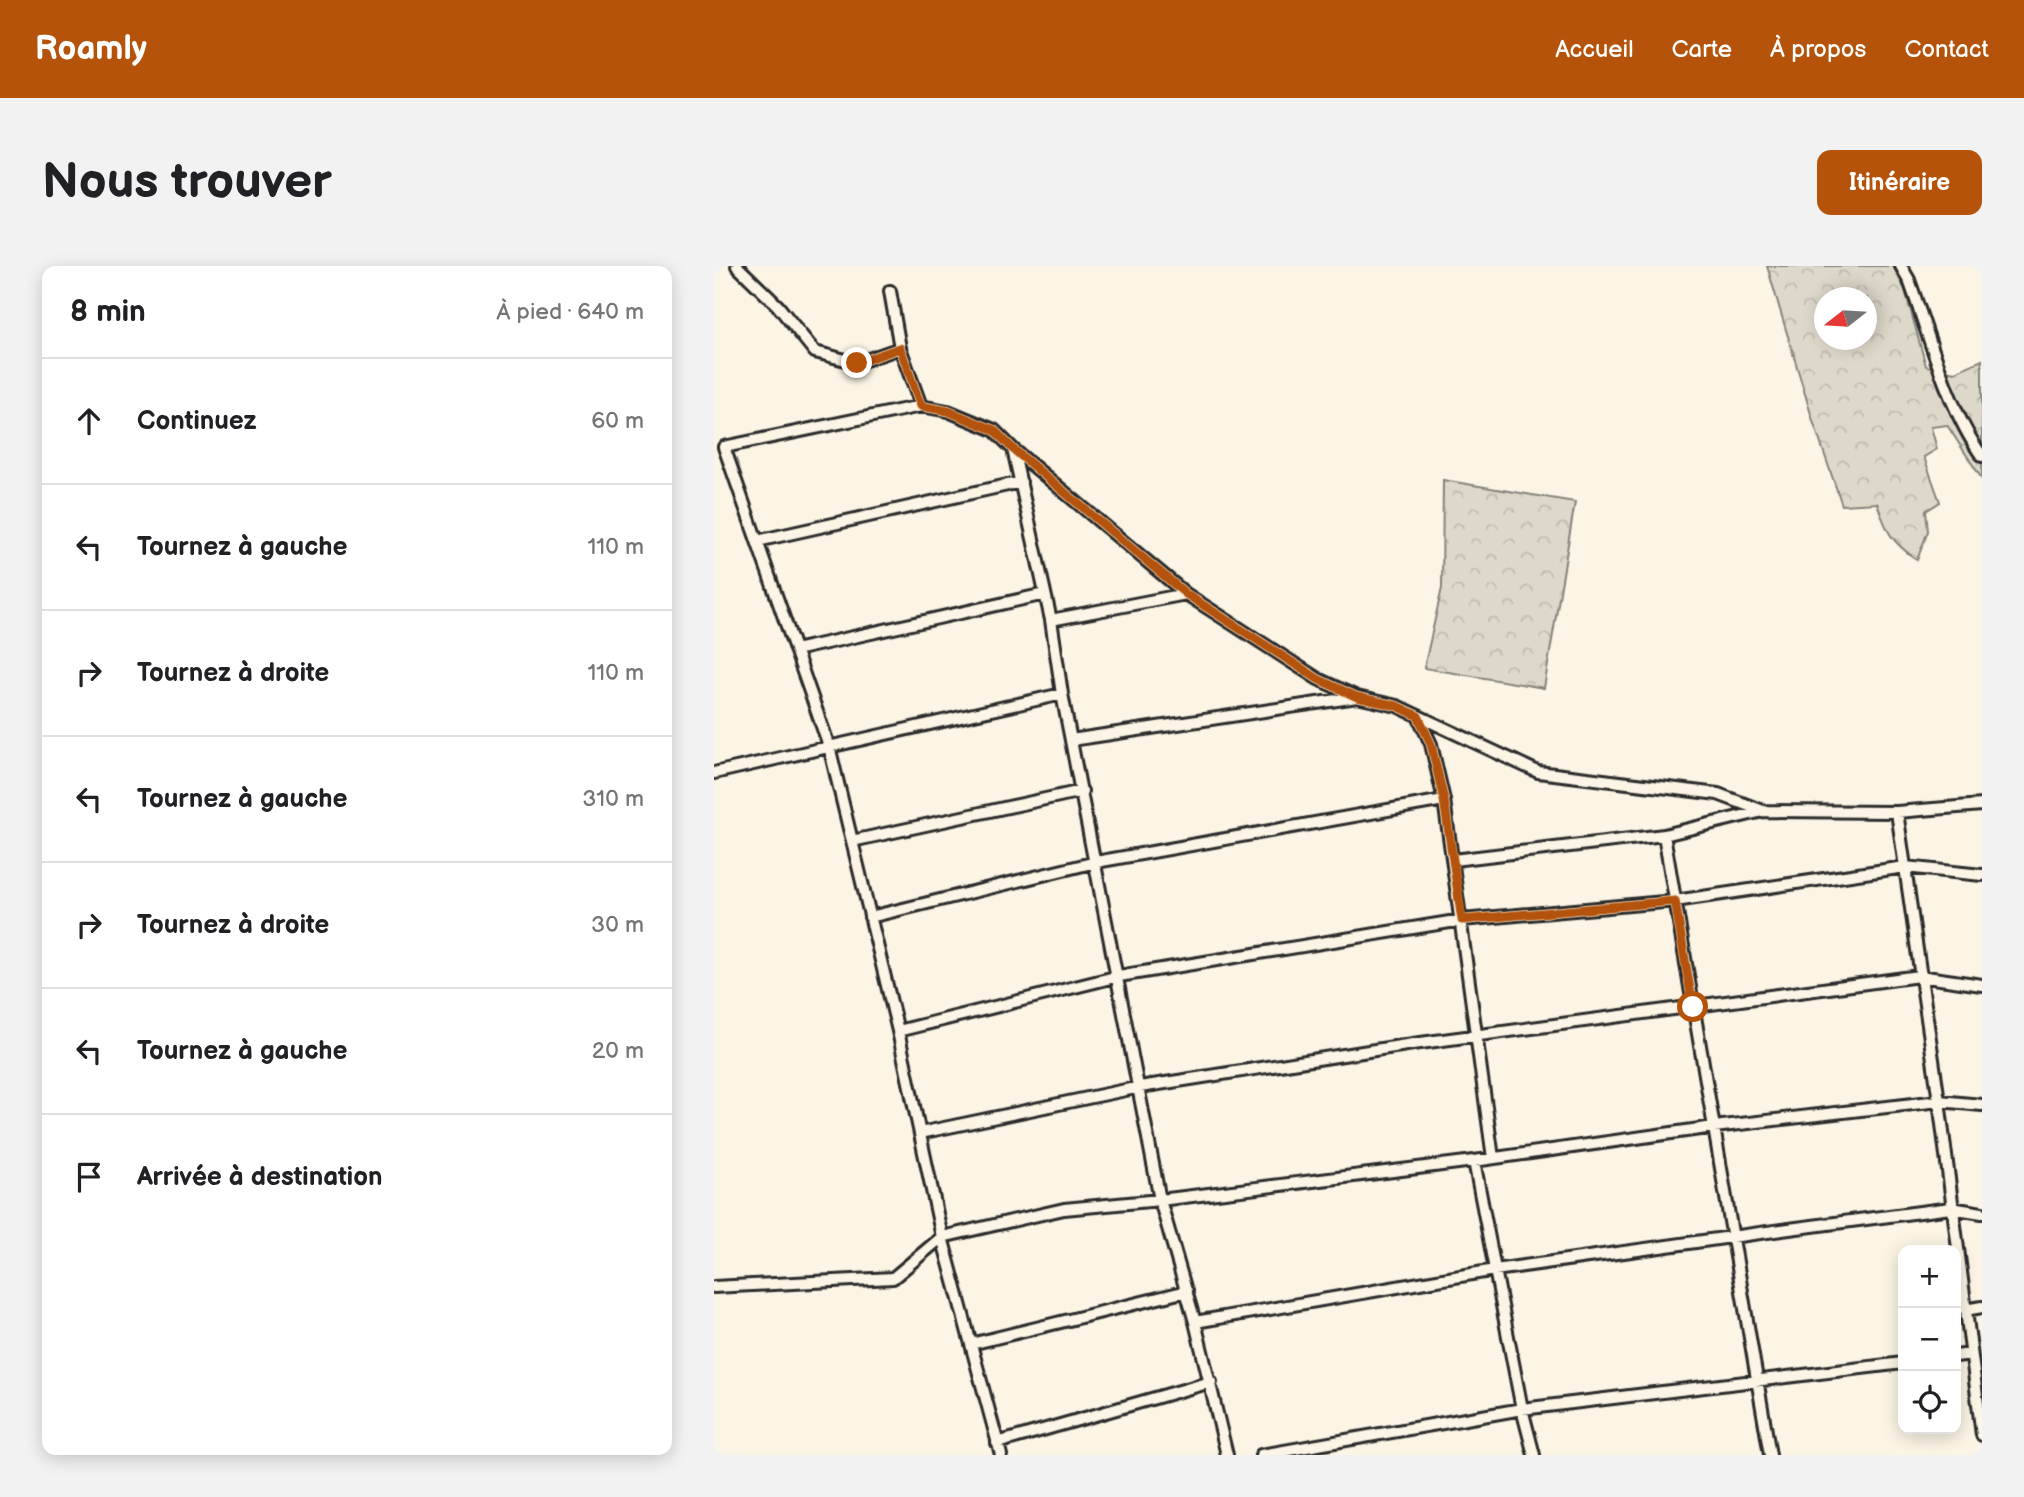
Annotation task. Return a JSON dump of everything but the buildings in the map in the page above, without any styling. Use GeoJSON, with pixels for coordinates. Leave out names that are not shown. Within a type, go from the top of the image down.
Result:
{"type":"FeatureCollection","features":[{"type":"Feature","properties":{"kind":"street"},"geometry":{"type":"LineString","coordinates":[[737,266],[778,306],[815,352],[857,363],[900,348]]}},
{"type":"Feature","properties":{"kind":"street"},"geometry":{"type":"LineString","coordinates":[[1901,266],[1909,280],[1948,390],[1982,456]]}},
{"type":"Feature","properties":{"kind":"street"},"geometry":{"type":"LineString","coordinates":[[890,291],[900,348],[921,406]]}},
{"type":"Feature","properties":{"kind":"street"},"geometry":{"type":"LineString","coordinates":[[1000,1455],[943,1237],[898,1031],[829,746],[724,447],[921,406],[948,411],[994,430],[1013,449],[1186,594],[1318,679],[1357,697],[1397,706],[1538,772],[1718,794],[1763,811]]}},
{"type":"Feature","properties":{"kind":"street"},"geometry":{"type":"LineString","coordinates":[[1013,449],[1051,620],[1062,694],[1119,976],[1160,1200],[1211,1382],[1227,1455]]}},
{"type":"Feature","properties":{"kind":"street"},"geometry":{"type":"LineString","coordinates":[[757,541],[1021,482]]}},
{"type":"Feature","properties":{"kind":"street"},"geometry":{"type":"LineString","coordinates":[[795,650],[1045,594]]}},
{"type":"Feature","properties":{"kind":"street"},"geometry":{"type":"LineString","coordinates":[[1051,620],[1186,594]]}},
{"type":"Feature","properties":{"kind":"street"},"geometry":{"type":"LineString","coordinates":[[714,773],[1062,694]]}},
{"type":"Feature","properties":{"kind":"street"},"geometry":{"type":"LineString","coordinates":[[1072,740],[1357,697]]}},
{"type":"Feature","properties":{"kind":"street"},"geometry":{"type":"LineString","coordinates":[[1418,716],[1431,744],[1444,800],[1493,1158]]}},
{"type":"Feature","properties":{"kind":"street"},"geometry":{"type":"LineString","coordinates":[[852,841],[1082,792]]}},
{"type":"Feature","properties":{"kind":"street"},"geometry":{"type":"LineString","coordinates":[[870,917],[1096,862],[1444,800]]}},
{"type":"Feature","properties":{"kind":"street"},"geometry":{"type":"LineString","coordinates":[[1453,860],[1664,835],[1763,811],[1897,812],[1982,805]]}},
{"type":"Feature","properties":{"kind":"street"},"geometry":{"type":"LineString","coordinates":[[1897,812],[1939,1101],[1982,1435]]}},
{"type":"Feature","properties":{"kind":"street"},"geometry":{"type":"LineString","coordinates":[[1664,835],[1770,1455]]}},
{"type":"Feature","properties":{"kind":"street"},"geometry":{"type":"LineString","coordinates":[[898,1031],[1119,976],[1462,920],[1675,901],[1905,867],[1982,875]]}},
{"type":"Feature","properties":{"kind":"street"},"geometry":{"type":"LineString","coordinates":[[920,1133],[1140,1087],[1478,1036],[1919,976],[1982,985]]}},
{"type":"Feature","properties":{"kind":"street"},"geometry":{"type":"LineString","coordinates":[[714,1287],[892,1278],[943,1237],[1064,1209],[1160,1200],[1474,1161],[1714,1127],[1939,1101],[1982,1105]]}},
{"type":"Feature","properties":{"kind":"street"},"geometry":{"type":"LineString","coordinates":[[1474,1161],[1522,1409],[1534,1455]]}},
{"type":"Feature","properties":{"kind":"street"},"geometry":{"type":"LineString","coordinates":[[1195,1322],[1495,1270],[1732,1237],[1951,1208],[1982,1213]]}},
{"type":"Feature","properties":{"kind":"street"},"geometry":{"type":"LineString","coordinates":[[971,1344],[1186,1291]]}},
{"type":"Feature","properties":{"kind":"street"},"geometry":{"type":"LineString","coordinates":[[1965,1310],[1982,1307]]}},
{"type":"Feature","properties":{"kind":"street"},"geometry":{"type":"LineString","coordinates":[[1961,1355],[1971,1354]]}},
{"type":"Feature","properties":{"kind":"street"},"geometry":{"type":"LineString","coordinates":[[1261,1455],[1522,1409],[1898,1364]]}},
{"type":"Feature","properties":{"kind":"street"},"geometry":{"type":"LineString","coordinates":[[997,1443],[1211,1382]]}},
{"type":"Feature","properties":{"kind":"green space"},"geometry":{"type":"Polygon","coordinates":[[[1767,266],[1893,266],[1905,290],[1926,366],[1955,372],[1982,360],[1982,479],[1947,425],[1931,427],[1937,449],[1924,457],[1940,502],[1926,511],[1928,531],[1917,560],[1891,536],[1877,503],[1842,505],[1813,421],[1767,266]]]}},
{"type":"Feature","properties":{"kind":"green space"},"geometry":{"type":"Polygon","coordinates":[[[1443,480],[1575,502],[1544,688],[1424,668],[1442,588],[1443,480]]]}},
{"type":"Feature","properties":{"kind":"route"},"geometry":{"type":"LineString","coordinates":[[857,363],[900,348],[921,406],[948,411],[994,430],[1013,449],[1186,594],[1318,679],[1357,697],[1397,706],[1418,716],[1431,744],[1444,800],[1462,920],[1675,901],[1693,1007]]}}]}
